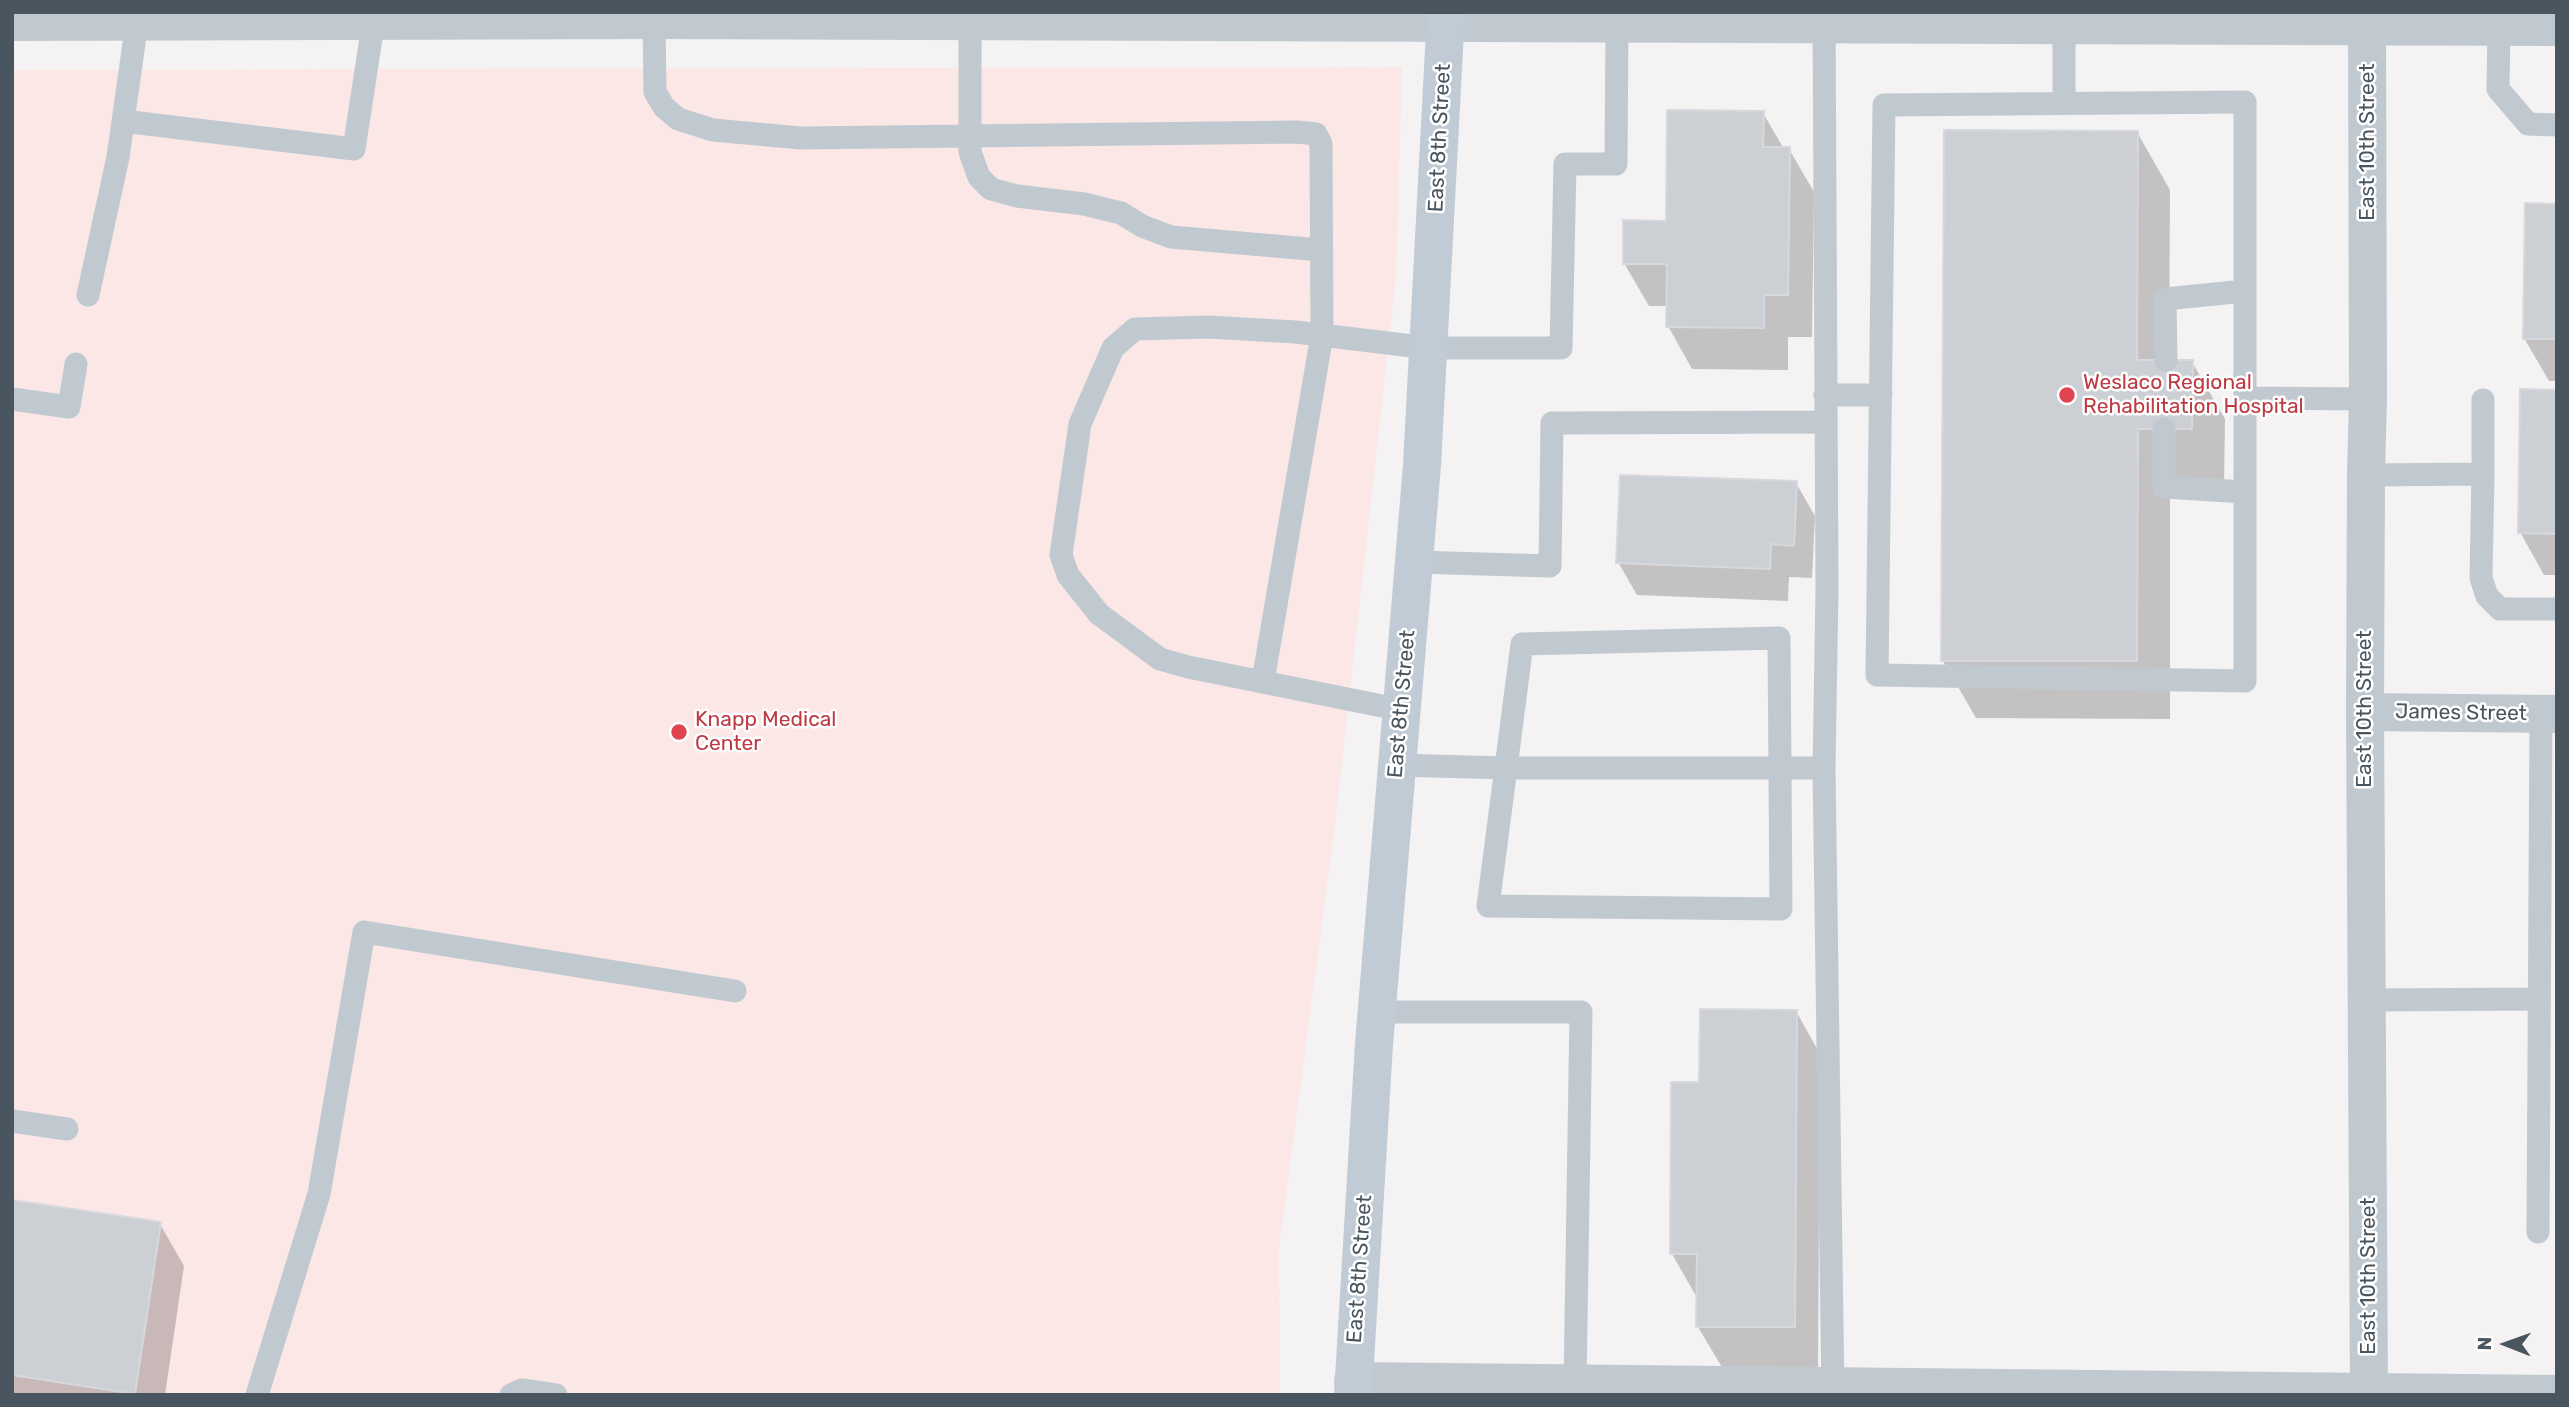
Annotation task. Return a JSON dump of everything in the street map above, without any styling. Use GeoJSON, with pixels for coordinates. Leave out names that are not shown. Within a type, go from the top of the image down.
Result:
{"type":"FeatureCollection","features":[{"type":"Feature","properties":{"kind":"street"},"geometry":{"type":"LineString","coordinates":[[12,22],[94,18],[137,22],[374,17],[654,16],[970,22],[1167,18],[1446,18],[1616,23],[1824,18],[2064,24],[2193,19],[2369,19],[2557,27]]}},
{"type":"Feature","properties":{"kind":"street","name":"East 8th Street"},"geometry":{"type":"LineString","coordinates":[[1353,1388],[1377,1012],[1429,348],[1446,18]]}},
{"type":"Feature","properties":{"kind":"street","name":"East 10th Street"},"geometry":{"type":"LineString","coordinates":[[2369,19],[2365,712],[2370,1392]]}},
{"type":"Feature","properties":{"kind":"street","name":"James Street"},"geometry":{"type":"LineString","coordinates":[[2365,712],[2549,714]]}},
{"type":"Feature","properties":{"kind":"street"},"geometry":{"type":"LineString","coordinates":[[1353,1388],[1575,1384],[1643,1390],[2557,1394]]}},
{"type":"Feature","properties":{"kind":"lane"},"geometry":{"type":"LineString","coordinates":[[654,16],[654,92],[664,107],[678,119],[713,130],[802,138],[1297,132],[1316,134],[1321,144],[1322,335],[1263,681]]}},
{"type":"Feature","properties":{"kind":"lane"},"geometry":{"type":"LineString","coordinates":[[123,121],[354,149],[374,17]]}},
{"type":"Feature","properties":{"kind":"lane"},"geometry":{"type":"LineString","coordinates":[[1824,18],[1827,589],[1824,768],[1833,1391]]}},
{"type":"Feature","properties":{"kind":"lane"},"geometry":{"type":"LineString","coordinates":[[88,295],[118,157],[137,22]]}},
{"type":"Feature","properties":{"kind":"lane"},"geometry":{"type":"LineString","coordinates":[[970,22],[970,152],[979,177],[991,189],[1017,196],[1084,204],[1121,214],[1142,226],[1171,237],[1321,250]]}},
{"type":"Feature","properties":{"kind":"lane"},"geometry":{"type":"LineString","coordinates":[[1402,710],[1160,659],[1100,614],[1068,575],[1061,555],[1080,424],[1113,348],[1135,329],[1208,327],[1322,335],[1429,348],[1561,348],[1565,164],[1616,164],[1616,23]]}},
{"type":"Feature","properties":{"kind":"lane"},"geometry":{"type":"LineString","coordinates":[[2064,24],[2064,103]]}},
{"type":"Feature","properties":{"kind":"lane"},"geometry":{"type":"LineString","coordinates":[[2499,26],[2497,89],[2528,124],[2557,125]]}},
{"type":"Feature","properties":{"kind":"lane"},"geometry":{"type":"LineString","coordinates":[[2245,102],[2245,681],[1877,675],[1884,105],[2064,103],[2245,102]]}},
{"type":"Feature","properties":{"kind":"lane"},"geometry":{"type":"LineString","coordinates":[[2166,360],[2165,299],[2245,291]]}},
{"type":"Feature","properties":{"kind":"lane"},"geometry":{"type":"LineString","coordinates":[[12,399],[69,407],[76,364]]}},
{"type":"Feature","properties":{"kind":"lane"},"geometry":{"type":"LineString","coordinates":[[1825,395],[1881,395]]}},
{"type":"Feature","properties":{"kind":"lane"},"geometry":{"type":"LineString","coordinates":[[2245,398],[2368,399]]}},
{"type":"Feature","properties":{"kind":"lane"},"geometry":{"type":"LineString","coordinates":[[2483,400],[2482,579],[2487,596],[2500,609],[2557,609]]}},
{"type":"Feature","properties":{"kind":"lane"},"geometry":{"type":"LineString","coordinates":[[1414,562],[1550,566],[1552,423],[1826,422]]}},
{"type":"Feature","properties":{"kind":"lane"},"geometry":{"type":"LineString","coordinates":[[2164,429],[2164,486],[2245,492]]}},
{"type":"Feature","properties":{"kind":"lane"},"geometry":{"type":"LineString","coordinates":[[2366,475],[2483,474]]}},
{"type":"Feature","properties":{"kind":"lane"},"geometry":{"type":"LineString","coordinates":[[1779,638],[1781,909],[1488,906],[1506,768],[1522,644],[1779,638]]}},
{"type":"Feature","properties":{"kind":"lane"},"geometry":{"type":"LineString","coordinates":[[2538,1233],[2539,999],[2549,714]]}},
{"type":"Feature","properties":{"kind":"lane"},"geometry":{"type":"LineString","coordinates":[[1397,765],[1506,768],[1824,768]]}},
{"type":"Feature","properties":{"kind":"lane"},"geometry":{"type":"LineString","coordinates":[[257,1395],[319,1194],[364,932],[735,990]]}},
{"type":"Feature","properties":{"kind":"lane"},"geometry":{"type":"LineString","coordinates":[[2367,1000],[2539,999]]}},
{"type":"Feature","properties":{"kind":"lane"},"geometry":{"type":"LineString","coordinates":[[1377,1012],[1581,1012],[1575,1384]]}},
{"type":"Feature","properties":{"kind":"lane"},"geometry":{"type":"LineString","coordinates":[[12,1121],[67,1129]]}},
{"type":"Feature","properties":{"kind":"lane"},"geometry":{"type":"LineString","coordinates":[[511,1395],[522,1390],[556,1395]]}},
{"type":"Feature","properties":{"kind":"shaded area","name":"Knapp Medical Center"},"geometry":{"type":"Polygon","coordinates":[[[1402,67],[1396,277],[1335,825],[1279,1248],[1280,1395],[12,1395],[12,70],[1402,67]]]}},
{"type":"Feature","properties":{"kind":"building"},"geometry":{"type":"Polygon","coordinates":[[[1667,110],[1764,111],[1763,147],[1790,147],[1788,295],[1764,295],[1764,328],[1666,327],[1667,264],[1623,264],[1623,220],[1666,221],[1667,110]]]}},
{"type":"Feature","properties":{"kind":"building","name":"Weslaco Regional Rehabilitation Hospital"},"geometry":{"type":"Polygon","coordinates":[[[1944,130],[2138,131],[2137,360],[2193,360],[2192,429],[2138,429],[2137,661],[1941,661],[1944,130]]]}},
{"type":"Feature","properties":{"kind":"building"},"geometry":{"type":"Polygon","coordinates":[[[2525,203],[2557,204],[2557,339],[2523,339],[2525,203]]]}},
{"type":"Feature","properties":{"kind":"building"},"geometry":{"type":"Polygon","coordinates":[[[2520,389],[2557,390],[2557,534],[2518,533],[2520,389]]]}},
{"type":"Feature","properties":{"kind":"building"},"geometry":{"type":"Polygon","coordinates":[[[1620,475],[1797,481],[1794,546],[1771,544],[1770,569],[1616,563],[1620,475]]]}},
{"type":"Feature","properties":{"kind":"building"},"geometry":{"type":"Polygon","coordinates":[[[1700,1009],[1797,1010],[1795,1327],[1696,1327],[1697,1254],[1670,1254],[1671,1082],[1699,1082],[1700,1009]]]}},
{"type":"Feature","properties":{"kind":"building"},"geometry":{"type":"Polygon","coordinates":[[[12,1200],[161,1222],[135,1394],[12,1375],[12,1200]]]}},
{"type":"Feature","properties":{"kind":"place","name":"Weslaco Regional Rehabilitation Hospital"},"geometry":{"type":"Point","coordinates":[2067,395]}},
{"type":"Feature","properties":{"kind":"place","name":"Knapp Medical Center"},"geometry":{"type":"Point","coordinates":[679,732]}}]}
